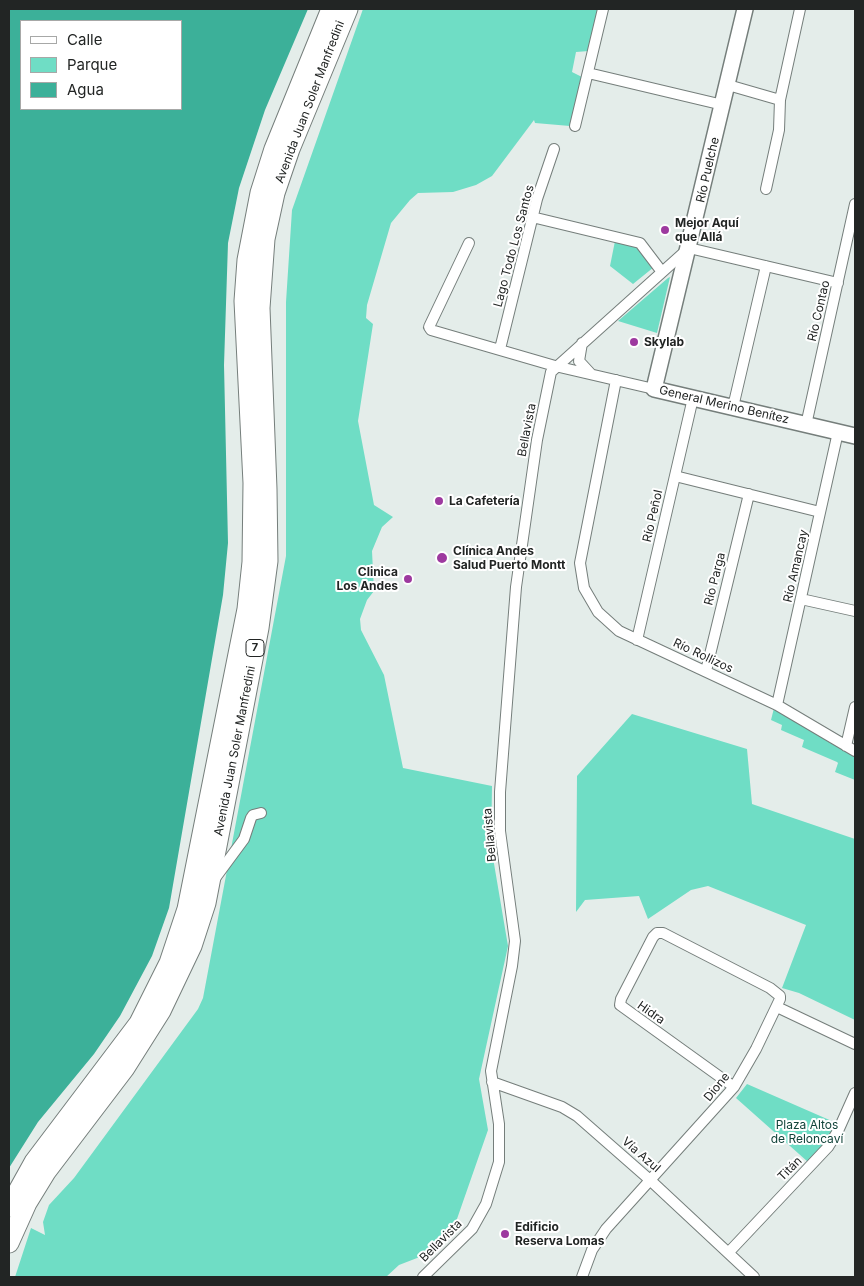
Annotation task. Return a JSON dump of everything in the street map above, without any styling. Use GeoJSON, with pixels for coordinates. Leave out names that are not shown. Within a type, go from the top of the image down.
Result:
{"type":"FeatureCollection","features":[{"type":"Feature","properties":{"kind":"highway","name":"Avenida Juan Soler Manfredini"},"geometry":{"type":"LineString","coordinates":[[9,1207],[34,1162],[139,1023],[169,963],[190,899],[247,609],[251,570],[253,483],[244,302],[247,260],[260,193],[274,149],[331,9]]}},
{"type":"Feature","properties":{"kind":"highway","name":"Avenida Juan Soler Manfredini"},"geometry":{"type":"LineString","coordinates":[[9,1244],[27,1203],[46,1172],[130,1061],[164,1006],[192,946],[210,885],[219,829],[259,628],[268,561],[267,480],[260,308],[265,239],[275,193],[290,148],[348,9]]}},
{"type":"Feature","properties":{"kind":"street"},"geometry":{"type":"LineString","coordinates":[[575,126],[603,9]]}},
{"type":"Feature","properties":{"kind":"street","name":"Río Puelche"},"geometry":{"type":"LineString","coordinates":[[654,389],[745,9]]}},
{"type":"Feature","properties":{"kind":"street"},"geometry":{"type":"LineString","coordinates":[[766,188],[780,130],[780,100],[800,9]]}},
{"type":"Feature","properties":{"kind":"street"},"geometry":{"type":"LineString","coordinates":[[588,73],[723,105]]}},
{"type":"Feature","properties":{"kind":"street"},"geometry":{"type":"LineString","coordinates":[[728,85],[780,100]]}},
{"type":"Feature","properties":{"kind":"street","name":"Lago Todo Los Santos"},"geometry":{"type":"LineString","coordinates":[[500,349],[532,217],[554,149]]}},
{"type":"Feature","properties":{"kind":"street","name":"Río Contao"},"geometry":{"type":"LineString","coordinates":[[806,425],[855,204]]}},
{"type":"Feature","properties":{"kind":"street"},"geometry":{"type":"LineString","coordinates":[[532,217],[640,243],[662,272]]}},
{"type":"Feature","properties":{"kind":"street","name":"General Merino Benítez"},"geometry":{"type":"LineString","coordinates":[[469,243],[429,327],[431,330],[555,366],[855,436]]}},
{"type":"Feature","properties":{"kind":"street"},"geometry":{"type":"LineString","coordinates":[[555,366],[689,248],[838,283]]}},
{"type":"Feature","properties":{"kind":"street"},"geometry":{"type":"LineString","coordinates":[[733,408],[766,266]]}},
{"type":"Feature","properties":{"kind":"street"},"geometry":{"type":"LineString","coordinates":[[582,343],[579,361],[592,375]]}},
{"type":"Feature","properties":{"kind":"street","name":"Bellavista"},"geometry":{"type":"LineString","coordinates":[[423,1277],[472,1229],[493,1189],[501,1150],[492,1082],[494,1048],[514,949],[499,806],[511,628],[537,440],[550,375],[555,366]]}},
{"type":"Feature","properties":{"kind":"street","name":"Río Rollizos"},"geometry":{"type":"LineString","coordinates":[[616,380],[581,553],[582,581],[598,612],[611,626],[777,705],[851,748]]}},
{"type":"Feature","properties":{"kind":"street","name":"Río Peñol"},"geometry":{"type":"LineString","coordinates":[[638,640],[693,398]]}},
{"type":"Feature","properties":{"kind":"street","name":"Río Amancay"},"geometry":{"type":"LineString","coordinates":[[777,705],[838,432]]}},
{"type":"Feature","properties":{"kind":"street"},"geometry":{"type":"LineString","coordinates":[[675,476],[820,512]]}},
{"type":"Feature","properties":{"kind":"street","name":"Río Parga"},"geometry":{"type":"LineString","coordinates":[[706,671],[749,494]]}},
{"type":"Feature","properties":{"kind":"street"},"geometry":{"type":"LineString","coordinates":[[801,599],[855,611]]}},
{"type":"Feature","properties":{"kind":"street"},"geometry":{"type":"LineString","coordinates":[[851,748],[855,707]]}},
{"type":"Feature","properties":{"kind":"street"},"geometry":{"type":"LineString","coordinates":[[210,885],[244,839],[251,818],[254,814],[261,813]]}},
{"type":"Feature","properties":{"kind":"street"},"geometry":{"type":"LineString","coordinates":[[219,829],[221,837],[227,843],[233,844],[244,839]]}},
{"type":"Feature","properties":{"kind":"street","name":"Dione"},"geometry":{"type":"LineString","coordinates":[[582,1277],[586,1262],[598,1239],[734,1087],[756,1049],[777,1007],[780,996],[770,988],[663,933],[657,933]]}},
{"type":"Feature","properties":{"kind":"street","name":"Hidra"},"geometry":{"type":"LineString","coordinates":[[657,933],[648,946],[621,998],[620,1005],[734,1087]]}},
{"type":"Feature","properties":{"kind":"street"},"geometry":{"type":"LineString","coordinates":[[777,1007],[855,1044]]}},
{"type":"Feature","properties":{"kind":"street","name":"Vía Azul"},"geometry":{"type":"LineString","coordinates":[[492,1082],[569,1110],[650,1180],[754,1277]]}},
{"type":"Feature","properties":{"kind":"street","name":"Titán"},"geometry":{"type":"LineString","coordinates":[[729,1252],[828,1147],[838,1131],[855,1093]]}},
{"type":"Feature","properties":{"kind":"green space"},"geometry":{"type":"Polygon","coordinates":[[[363,9],[598,9],[589,51],[576,52],[572,72],[582,77],[570,126],[535,123],[534,120],[492,176],[476,185],[453,192],[418,193],[410,200],[391,223],[367,305],[366,318],[373,324],[358,421],[374,505],[393,517],[382,527],[372,551],[374,591],[367,600],[360,619],[361,630],[384,675],[403,768],[492,786],[491,846],[508,946],[479,1079],[488,1130],[450,1239],[430,1253],[399,1265],[386,1277],[15,1277],[31,1228],[45,1235],[43,1222],[49,1205],[74,1178],[198,1009],[203,998],[286,556],[286,302],[292,210],[363,9]]]}},
{"type":"Feature","properties":{"kind":"green space"},"geometry":{"type":"Polygon","coordinates":[[[615,241],[636,246],[654,267],[633,284],[610,266],[615,241]]]}},
{"type":"Feature","properties":{"kind":"green space"},"geometry":{"type":"Polygon","coordinates":[[[670,277],[657,333],[618,321],[668,278],[670,277]]]}},
{"type":"Feature","properties":{"kind":"green space"},"geometry":{"type":"Polygon","coordinates":[[[774,708],[832,744],[855,755],[855,780],[835,772],[837,762],[802,747],[804,740],[781,730],[782,725],[771,720],[774,708]]]}},
{"type":"Feature","properties":{"kind":"green space"},"geometry":{"type":"Polygon","coordinates":[[[632,714],[747,749],[752,804],[855,839],[855,1020],[799,993],[782,988],[806,925],[708,886],[691,890],[648,919],[639,896],[585,900],[576,912],[577,776],[632,714]]]}},
{"type":"Feature","properties":{"kind":"green space","name":"Plaza Altos de Reloncaví"},"geometry":{"type":"Polygon","coordinates":[[[747,1084],[834,1122],[834,1131],[829,1139],[808,1162],[736,1098],[747,1084]]]}},
{"type":"Feature","properties":{"kind":"water"},"geometry":{"type":"Polygon","coordinates":[[[9,9],[308,9],[265,110],[239,188],[228,243],[224,365],[228,543],[223,595],[169,908],[152,956],[120,1016],[94,1054],[38,1122],[9,1168],[9,9]]]}},
{"type":"Feature","properties":{"kind":"place","name":"Mejor Aquí que Allá"},"geometry":{"type":"Point","coordinates":[665,230]}},
{"type":"Feature","properties":{"kind":"place","name":"Skylab"},"geometry":{"type":"Point","coordinates":[634,342]}},
{"type":"Feature","properties":{"kind":"place","name":"La Cafetería"},"geometry":{"type":"Point","coordinates":[439,501]}},
{"type":"Feature","properties":{"kind":"place","name":"Clínica Andes Salud Puerto Montt"},"geometry":{"type":"Point","coordinates":[442,558]}},
{"type":"Feature","properties":{"kind":"place","name":"Clinica Los Andes"},"geometry":{"type":"Point","coordinates":[408,579]}},
{"type":"Feature","properties":{"kind":"place","name":"Edificio Reserva Lomas"},"geometry":{"type":"Point","coordinates":[505,1234]}}]}
